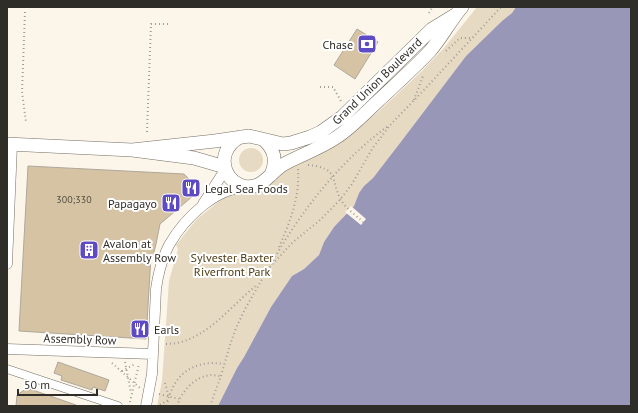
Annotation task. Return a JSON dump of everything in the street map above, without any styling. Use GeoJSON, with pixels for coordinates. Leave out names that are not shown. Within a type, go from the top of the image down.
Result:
{"type":"FeatureCollection","features":[{"type":"Feature","properties":{"kind":"street","name":"Grand Union Boulevard"},"geometry":{"type":"LineString","coordinates":[[264,140],[283,144],[291,143],[310,137],[326,128],[342,117],[432,29],[458,11]]}},
{"type":"Feature","properties":{"kind":"street","name":"Grand Union Boulevard"},"geometry":{"type":"LineString","coordinates":[[247,187],[261,184],[284,164],[329,142],[352,125],[430,51],[441,38],[458,11]]}},
{"type":"Feature","properties":{"kind":"street"},"geometry":{"type":"LineString","coordinates":[[132,150],[249,136],[257,137],[270,145],[274,152],[274,168],[271,175]]}},
{"type":"Feature","properties":{"kind":"street"},"geometry":{"type":"LineString","coordinates":[[241,137],[234,141],[226,152],[224,159],[225,168],[229,176],[234,181],[247,187]]}},
{"type":"Feature","properties":{"kind":"street"},"geometry":{"type":"LineString","coordinates":[[7,264],[10,144],[132,150],[194,158],[225,168]]}},
{"type":"Feature","properties":{"kind":"street"},"geometry":{"type":"LineString","coordinates":[[146,406],[151,384],[156,289],[160,266],[169,245],[201,207],[225,168]]}},
{"type":"Feature","properties":{"kind":"street"},"geometry":{"type":"LineString","coordinates":[[201,207],[223,192],[237,187],[247,187]]}},
{"type":"Feature","properties":{"kind":"street","name":"Assembly Row"},"geometry":{"type":"LineString","coordinates":[[7,349],[153,354]]}},
{"type":"Feature","properties":{"kind":"street"},"geometry":{"type":"LineString","coordinates":[[7,369],[118,406]]}},
{"type":"Feature","properties":{"kind":"path"},"geometry":{"type":"LineString","coordinates":[[268,269],[293,242],[319,221],[341,199],[352,184],[372,149],[391,124],[501,7]]}},
{"type":"Feature","properties":{"kind":"path"},"geometry":{"type":"LineString","coordinates":[[429,14],[432,8]]}},
{"type":"Feature","properties":{"kind":"path"},"geometry":{"type":"LineString","coordinates":[[25,12],[22,92],[26,122]]}},
{"type":"Feature","properties":{"kind":"path"},"geometry":{"type":"LineString","coordinates":[[147,132],[151,24],[169,24]]}},
{"type":"Feature","properties":{"kind":"path"},"geometry":{"type":"LineString","coordinates":[[446,51],[460,38],[471,38]]}},
{"type":"Feature","properties":{"kind":"path"},"geometry":{"type":"LineString","coordinates":[[413,102],[422,77],[427,72]]}},
{"type":"Feature","properties":{"kind":"path"},"geometry":{"type":"LineString","coordinates":[[320,87],[333,87],[343,104]]}},
{"type":"Feature","properties":{"kind":"path"},"geometry":{"type":"LineString","coordinates":[[210,406],[236,328],[245,309],[276,256],[309,206],[333,176],[372,138],[391,124]]}},
{"type":"Feature","properties":{"kind":"path"},"geometry":{"type":"LineString","coordinates":[[306,165],[324,168],[333,176],[341,199],[348,209],[364,222]]}},
{"type":"Feature","properties":{"kind":"path"},"geometry":{"type":"LineString","coordinates":[[276,256],[294,208],[298,189],[298,168],[302,166]]}},
{"type":"Feature","properties":{"kind":"path"},"geometry":{"type":"LineString","coordinates":[[166,344],[180,342],[197,335],[218,321],[243,296],[260,283]]}},
{"type":"Feature","properties":{"kind":"path"},"geometry":{"type":"LineString","coordinates":[[125,357],[131,394]]}},
{"type":"Feature","properties":{"kind":"path"},"geometry":{"type":"LineString","coordinates":[[110,362],[144,391]]}},
{"type":"Feature","properties":{"kind":"path"},"geometry":{"type":"LineString","coordinates":[[122,371],[139,362],[129,406]]}},
{"type":"Feature","properties":{"kind":"path"},"geometry":{"type":"LineString","coordinates":[[160,404],[168,398],[180,376],[187,370],[201,363],[224,364]]}},
{"type":"Feature","properties":{"kind":"path"},"geometry":{"type":"LineString","coordinates":[[177,406],[179,399],[186,389],[198,380],[210,375],[221,376]]}},
{"type":"Feature","properties":{"kind":"path"},"geometry":{"type":"LineString","coordinates":[[165,383],[168,398],[167,406]]}},
{"type":"Feature","properties":{"kind":"path"},"geometry":{"type":"LineString","coordinates":[[156,394],[168,398],[179,399]]}},
{"type":"Feature","properties":{"kind":"green space","name":"Sylvester Baxter Riverfront Park"},"geometry":{"type":"Polygon","coordinates":[[[477,7],[516,7],[512,13],[466,56],[373,178],[364,186],[359,193],[354,206],[334,227],[324,242],[319,255],[304,269],[292,276],[271,307],[218,406],[157,406],[162,381],[169,281],[178,249],[176,245],[196,220],[223,198],[237,192],[265,188],[289,168],[329,150],[353,133],[422,71],[444,48],[477,7]]]}},
{"type":"Feature","properties":{"kind":"green space"},"geometry":{"type":"Polygon","coordinates":[[[251,148],[256,149],[262,155],[262,165],[256,171],[251,172],[246,171],[240,165],[239,160],[240,155],[246,149],[251,148]]]}},
{"type":"Feature","properties":{"kind":"water"},"geometry":{"type":"Polygon","coordinates":[[[516,7],[631,7],[631,406],[218,406],[271,307],[292,276],[304,269],[319,255],[324,242],[334,227],[354,206],[359,193],[364,186],[373,178],[466,56],[512,13],[516,7]]]}},
{"type":"Feature","properties":{"kind":"pier"},"geometry":{"type":"Polygon","coordinates":[[[351,206],[366,219],[361,225],[345,212],[351,206]]]}},
{"type":"Feature","properties":{"kind":"building"},"geometry":{"type":"Polygon","coordinates":[[[357,29],[378,42],[355,79],[334,65],[357,29]]]}},
{"type":"Feature","properties":{"kind":"building","name":"Avalon at Assembly Row"},"geometry":{"type":"Polygon","coordinates":[[[28,166],[184,174],[200,190],[160,224],[153,256],[151,256],[146,339],[19,331],[28,166]]]}},
{"type":"Feature","properties":{"kind":"building"},"geometry":{"type":"Polygon","coordinates":[[[58,362],[109,380],[105,391],[93,387],[92,390],[61,380],[62,376],[54,373],[58,362]]]}},
{"type":"Feature","properties":{"kind":"building"},"geometry":{"type":"Polygon","coordinates":[[[27,388],[76,406],[16,406],[17,395],[27,388]]]}},
{"type":"Feature","properties":{"kind":"place","name":"Chase"},"geometry":{"type":"Point","coordinates":[367,44]}},
{"type":"Feature","properties":{"kind":"place","name":"Legal Sea Foods"},"geometry":{"type":"Point","coordinates":[191,188]}},
{"type":"Feature","properties":{"kind":"place","name":"Papagayo"},"geometry":{"type":"Point","coordinates":[171,203]}},
{"type":"Feature","properties":{"kind":"place","name":"Avalon at Assembly Row"},"geometry":{"type":"Point","coordinates":[89,250]}},
{"type":"Feature","properties":{"kind":"place","name":"Earls"},"geometry":{"type":"Point","coordinates":[140,329]}}]}
